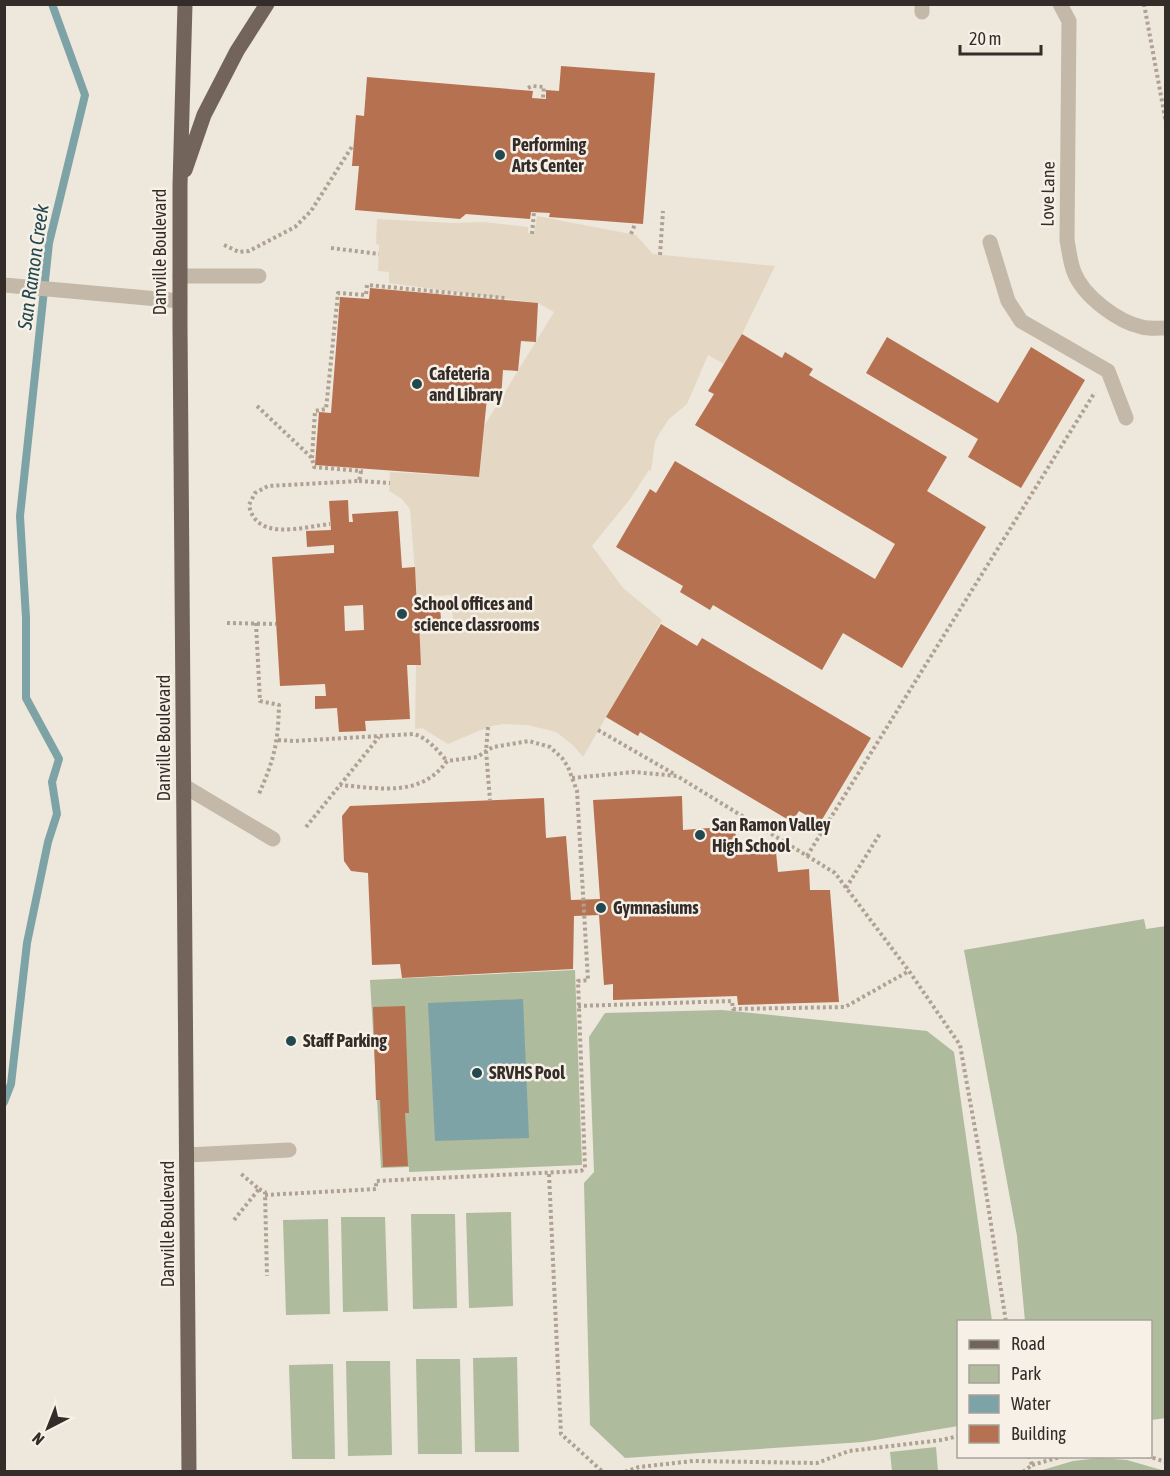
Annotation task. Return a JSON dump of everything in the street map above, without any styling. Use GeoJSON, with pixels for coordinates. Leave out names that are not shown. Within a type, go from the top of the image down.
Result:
{"type":"FeatureCollection","features":[{"type":"Feature","properties":{"kind":"main road","name":"Danville Boulevard"},"geometry":{"type":"LineString","coordinates":[[185,4],[180,185],[180,301],[189,1472]]}},
{"type":"Feature","properties":{"kind":"main road"},"geometry":{"type":"LineString","coordinates":[[180,185],[204,115],[237,51],[267,4]]}},
{"type":"Feature","properties":{"kind":"street","name":"Love Lane"},"geometry":{"type":"LineString","coordinates":[[1060,4],[1069,21],[1067,240],[1074,272],[1090,296],[1112,313],[1141,327],[1166,328]]}},
{"type":"Feature","properties":{"kind":"street"},"geometry":{"type":"LineString","coordinates":[[990,242],[1008,301],[1021,321],[1108,371],[1126,418]]}},
{"type":"Feature","properties":{"kind":"street"},"geometry":{"type":"LineString","coordinates":[[180,276],[259,276]]}},
{"type":"Feature","properties":{"kind":"street"},"geometry":{"type":"LineString","coordinates":[[4,285],[180,301]]}},
{"type":"Feature","properties":{"kind":"street"},"geometry":{"type":"LineString","coordinates":[[184,786],[273,839]]}},
{"type":"Feature","properties":{"kind":"street"},"geometry":{"type":"LineString","coordinates":[[187,1155],[289,1150]]}},
{"type":"Feature","properties":{"kind":"path"},"geometry":{"type":"LineString","coordinates":[[1144,4],[1166,123]]}},
{"type":"Feature","properties":{"kind":"path"},"geometry":{"type":"LineString","coordinates":[[528,88],[544,87],[543,99]]}},
{"type":"Feature","properties":{"kind":"path"},"geometry":{"type":"LineString","coordinates":[[224,245],[239,252],[249,251],[295,227],[311,211],[353,145]]}},
{"type":"Feature","properties":{"kind":"path"},"geometry":{"type":"LineString","coordinates":[[660,255],[663,211]]}},
{"type":"Feature","properties":{"kind":"path"},"geometry":{"type":"LineString","coordinates":[[532,234],[534,212]]}},
{"type":"Feature","properties":{"kind":"path"},"geometry":{"type":"LineString","coordinates":[[631,234],[635,224]]}},
{"type":"Feature","properties":{"kind":"path"},"geometry":{"type":"LineString","coordinates":[[331,248],[379,254]]}},
{"type":"Feature","properties":{"kind":"path"},"geometry":{"type":"LineString","coordinates":[[360,481],[361,471],[314,467],[312,458],[315,411],[326,409],[338,293],[366,296],[367,285],[505,298]]}},
{"type":"Feature","properties":{"kind":"path"},"geometry":{"type":"LineString","coordinates":[[807,856],[1108,371]]}},
{"type":"Feature","properties":{"kind":"path"},"geometry":{"type":"LineString","coordinates":[[257,406],[312,458]]}},
{"type":"Feature","properties":{"kind":"path"},"geometry":{"type":"LineString","coordinates":[[330,524],[276,530],[261,526],[251,516],[249,505],[255,493],[268,486],[360,481],[390,483]]}},
{"type":"Feature","properties":{"kind":"path"},"geometry":{"type":"LineString","coordinates":[[227,623],[276,624]]}},
{"type":"Feature","properties":{"kind":"path"},"geometry":{"type":"LineString","coordinates":[[255,623],[260,701],[279,705],[278,740],[272,765],[258,796]]}},
{"type":"Feature","properties":{"kind":"path"},"geometry":{"type":"LineString","coordinates":[[488,727],[486,751],[489,800]]}},
{"type":"Feature","properties":{"kind":"path"},"geometry":{"type":"LineString","coordinates":[[598,730],[835,873],[909,971],[960,1045],[1006,1320]]}},
{"type":"Feature","properties":{"kind":"path"},"geometry":{"type":"LineString","coordinates":[[278,740],[404,734],[421,736],[447,761]]}},
{"type":"Feature","properties":{"kind":"path"},"geometry":{"type":"LineString","coordinates":[[306,827],[380,736]]}},
{"type":"Feature","properties":{"kind":"path"},"geometry":{"type":"LineString","coordinates":[[265,1195],[376,1190],[376,1181],[549,1174],[580,1172],[585,1168],[578,981],[588,980],[577,791],[568,767],[550,747],[529,741],[507,743],[477,757],[447,761],[439,772],[420,784],[396,789],[340,785]]}},
{"type":"Feature","properties":{"kind":"path"},"geometry":{"type":"LineString","coordinates":[[572,778],[634,772],[677,776]]}},
{"type":"Feature","properties":{"kind":"path"},"geometry":{"type":"LineString","coordinates":[[846,888],[881,832]]}},
{"type":"Feature","properties":{"kind":"path"},"geometry":{"type":"LineString","coordinates":[[578,1006],[732,1001],[733,1009],[844,1007],[909,971]]}},
{"type":"Feature","properties":{"kind":"path"},"geometry":{"type":"LineString","coordinates":[[233,1166],[265,1192],[267,1276]]}},
{"type":"Feature","properties":{"kind":"path"},"geometry":{"type":"LineString","coordinates":[[549,1174],[561,1434],[603,1472]]}},
{"type":"Feature","properties":{"kind":"path"},"geometry":{"type":"LineString","coordinates":[[234,1220],[259,1189]]}},
{"type":"Feature","properties":{"kind":"path"},"geometry":{"type":"LineString","coordinates":[[625,1472],[639,1467],[693,1461],[817,1462],[849,1451],[957,1436]]}},
{"type":"Feature","properties":{"kind":"path"},"geometry":{"type":"LineString","coordinates":[[1030,1458],[1032,1465]]}},
{"type":"Feature","properties":{"kind":"path"},"geometry":{"type":"LineString","coordinates":[[1023,1472],[1032,1465],[1057,1458]]}},
{"type":"Feature","properties":{"kind":"green space"},"geometry":{"type":"Polygon","coordinates":[[[1144,919],[1146,929],[1166,926],[1166,1418],[1152,1420],[1152,1320],[1025,1320],[1017,1236],[964,950],[1144,919]]]}},
{"type":"Feature","properties":{"kind":"green space","name":"SRVHS Pool"},"geometry":{"type":"Polygon","coordinates":[[[575,970],[582,1165],[409,1172],[409,1167],[381,1168],[370,980],[575,970]]]}},
{"type":"Feature","properties":{"kind":"green space"},"geometry":{"type":"Polygon","coordinates":[[[722,1010],[927,1031],[954,1052],[992,1320],[957,1320],[957,1426],[863,1442],[625,1458],[590,1425],[584,1183],[594,1172],[589,1037],[605,1013],[722,1010]]]}},
{"type":"Feature","properties":{"kind":"green space"},"geometry":{"type":"Polygon","coordinates":[[[511,1212],[513,1306],[469,1308],[466,1213],[511,1212]]]}},
{"type":"Feature","properties":{"kind":"green space"},"geometry":{"type":"Polygon","coordinates":[[[411,1214],[455,1214],[457,1308],[413,1309],[411,1214]]]}},
{"type":"Feature","properties":{"kind":"green space"},"geometry":{"type":"Polygon","coordinates":[[[341,1217],[385,1217],[388,1311],[343,1312],[341,1217]]]}},
{"type":"Feature","properties":{"kind":"green space"},"geometry":{"type":"Polygon","coordinates":[[[328,1219],[330,1314],[286,1315],[283,1220],[328,1219]]]}},
{"type":"Feature","properties":{"kind":"green space"},"geometry":{"type":"Polygon","coordinates":[[[517,1357],[519,1452],[475,1452],[473,1358],[517,1357]]]}},
{"type":"Feature","properties":{"kind":"green space"},"geometry":{"type":"Polygon","coordinates":[[[416,1359],[460,1359],[462,1454],[418,1454],[416,1359]]]}},
{"type":"Feature","properties":{"kind":"green space"},"geometry":{"type":"Polygon","coordinates":[[[346,1361],[390,1361],[392,1455],[348,1456],[346,1361]]]}},
{"type":"Feature","properties":{"kind":"green space"},"geometry":{"type":"Polygon","coordinates":[[[333,1364],[335,1459],[292,1459],[289,1365],[333,1364]]]}},
{"type":"Feature","properties":{"kind":"green space"},"geometry":{"type":"Polygon","coordinates":[[[936,1447],[938,1471],[892,1471],[890,1452],[936,1447]]]}},
{"type":"Feature","properties":{"kind":"green space"},"geometry":{"type":"Polygon","coordinates":[[[1100,1458],[1127,1460],[1165,1471],[1039,1471],[1073,1461],[1100,1458]]]}},
{"type":"Feature","properties":{"kind":"shaded area"},"geometry":{"type":"Polygon","coordinates":[[[537,216],[636,235],[653,254],[775,266],[742,334],[724,364],[708,355],[687,404],[669,419],[655,442],[651,471],[649,470],[630,499],[592,546],[623,588],[662,620],[583,757],[573,745],[556,732],[528,725],[502,724],[488,727],[448,744],[422,728],[415,729],[416,665],[421,664],[419,634],[454,633],[451,595],[417,597],[410,509],[402,499],[389,491],[390,472],[479,477],[484,426],[554,312],[538,303],[389,283],[389,272],[378,271],[377,219],[454,223],[484,222],[528,227],[528,233],[534,234],[537,216]]]}},
{"type":"Feature","properties":{"kind":"water"},"geometry":{"type":"Polygon","coordinates":[[[523,999],[529,1138],[435,1141],[428,1003],[523,999]]]}},
{"type":"Feature","properties":{"kind":"building","name":"Performing Arts Center"},"geometry":{"type":"Polygon","coordinates":[[[561,66],[655,73],[643,224],[549,217],[550,213],[531,212],[530,219],[466,214],[460,219],[355,210],[359,166],[352,166],[356,115],[364,116],[367,77],[533,91],[532,98],[546,99],[546,90],[559,91],[561,66]]]}},
{"type":"Feature","properties":{"kind":"building","name":"Cafeteria and Library"},"geometry":{"type":"Polygon","coordinates":[[[370,288],[538,303],[536,342],[521,341],[518,371],[503,370],[501,399],[487,398],[479,477],[315,465],[319,412],[331,413],[340,297],[369,299],[370,288]]]}},
{"type":"Feature","properties":{"kind":"building"},"geometry":{"type":"Polygon","coordinates":[[[742,334],[782,358],[785,352],[813,369],[809,375],[947,457],[927,491],[986,527],[902,668],[843,633],[822,670],[713,605],[710,610],[680,592],[683,586],[616,547],[650,489],[656,493],[675,461],[875,579],[895,544],[695,425],[714,394],[708,391],[742,334]]]}},
{"type":"Feature","properties":{"kind":"building"},"geometry":{"type":"Polygon","coordinates":[[[887,337],[998,403],[1031,347],[1085,380],[1021,488],[968,457],[978,439],[866,373],[887,337]]]}},
{"type":"Feature","properties":{"kind":"building","name":"School offices and science classrooms"},"geometry":{"type":"Polygon","coordinates":[[[348,500],[349,522],[353,522],[352,514],[398,511],[402,568],[415,567],[417,608],[440,606],[441,620],[419,621],[421,665],[407,665],[410,719],[365,721],[366,731],[339,732],[337,708],[315,709],[315,696],[326,696],[325,684],[280,686],[272,557],[334,553],[334,545],[307,547],[306,531],[331,530],[329,501],[348,500]],[[363,605],[344,606],[345,631],[364,630],[363,605]]]}},
{"type":"Feature","properties":{"kind":"building"},"geometry":{"type":"Polygon","coordinates":[[[661,624],[697,646],[702,638],[871,738],[820,823],[799,811],[792,822],[640,732],[638,736],[606,717],[661,624]]]}},
{"type":"Feature","properties":{"kind":"building","name":"Gymnasiums"},"geometry":{"type":"Polygon","coordinates":[[[682,796],[683,830],[735,826],[737,855],[776,852],[778,872],[809,869],[810,890],[830,890],[839,1002],[738,1005],[737,996],[613,1000],[613,984],[604,985],[599,915],[574,916],[573,969],[402,978],[400,964],[372,965],[368,873],[351,871],[344,861],[342,816],[350,806],[544,798],[546,838],[566,836],[571,900],[600,899],[593,800],[682,796]]]}},
{"type":"Feature","properties":{"kind":"building"},"geometry":{"type":"Polygon","coordinates":[[[405,1006],[409,1113],[405,1113],[408,1166],[383,1167],[380,1100],[376,1100],[373,1007],[405,1006]]]}},
{"type":"Feature","properties":{"kind":"waterway","name":"San Ramon Creek"},"geometry":{"type":"LineString","coordinates":[[4,1102],[11,1084],[27,943],[48,842],[57,814],[52,782],[59,759],[26,698],[26,618],[20,516],[49,243],[85,95],[52,4]]}},
{"type":"Feature","properties":{"kind":"place","name":"Performing Arts Center"},"geometry":{"type":"Point","coordinates":[500,155]}},
{"type":"Feature","properties":{"kind":"place","name":"Cafeteria and Library"},"geometry":{"type":"Point","coordinates":[417,384]}},
{"type":"Feature","properties":{"kind":"place","name":"School offices and science classrooms"},"geometry":{"type":"Point","coordinates":[402,614]}},
{"type":"Feature","properties":{"kind":"place","name":"San Ramon Valley High School"},"geometry":{"type":"Point","coordinates":[700,835]}},
{"type":"Feature","properties":{"kind":"place","name":"Gymnasiums"},"geometry":{"type":"Point","coordinates":[601,908]}},
{"type":"Feature","properties":{"kind":"place","name":"Staff Parking"},"geometry":{"type":"Point","coordinates":[291,1041]}},
{"type":"Feature","properties":{"kind":"place","name":"SRVHS Pool"},"geometry":{"type":"Point","coordinates":[477,1073]}}]}
